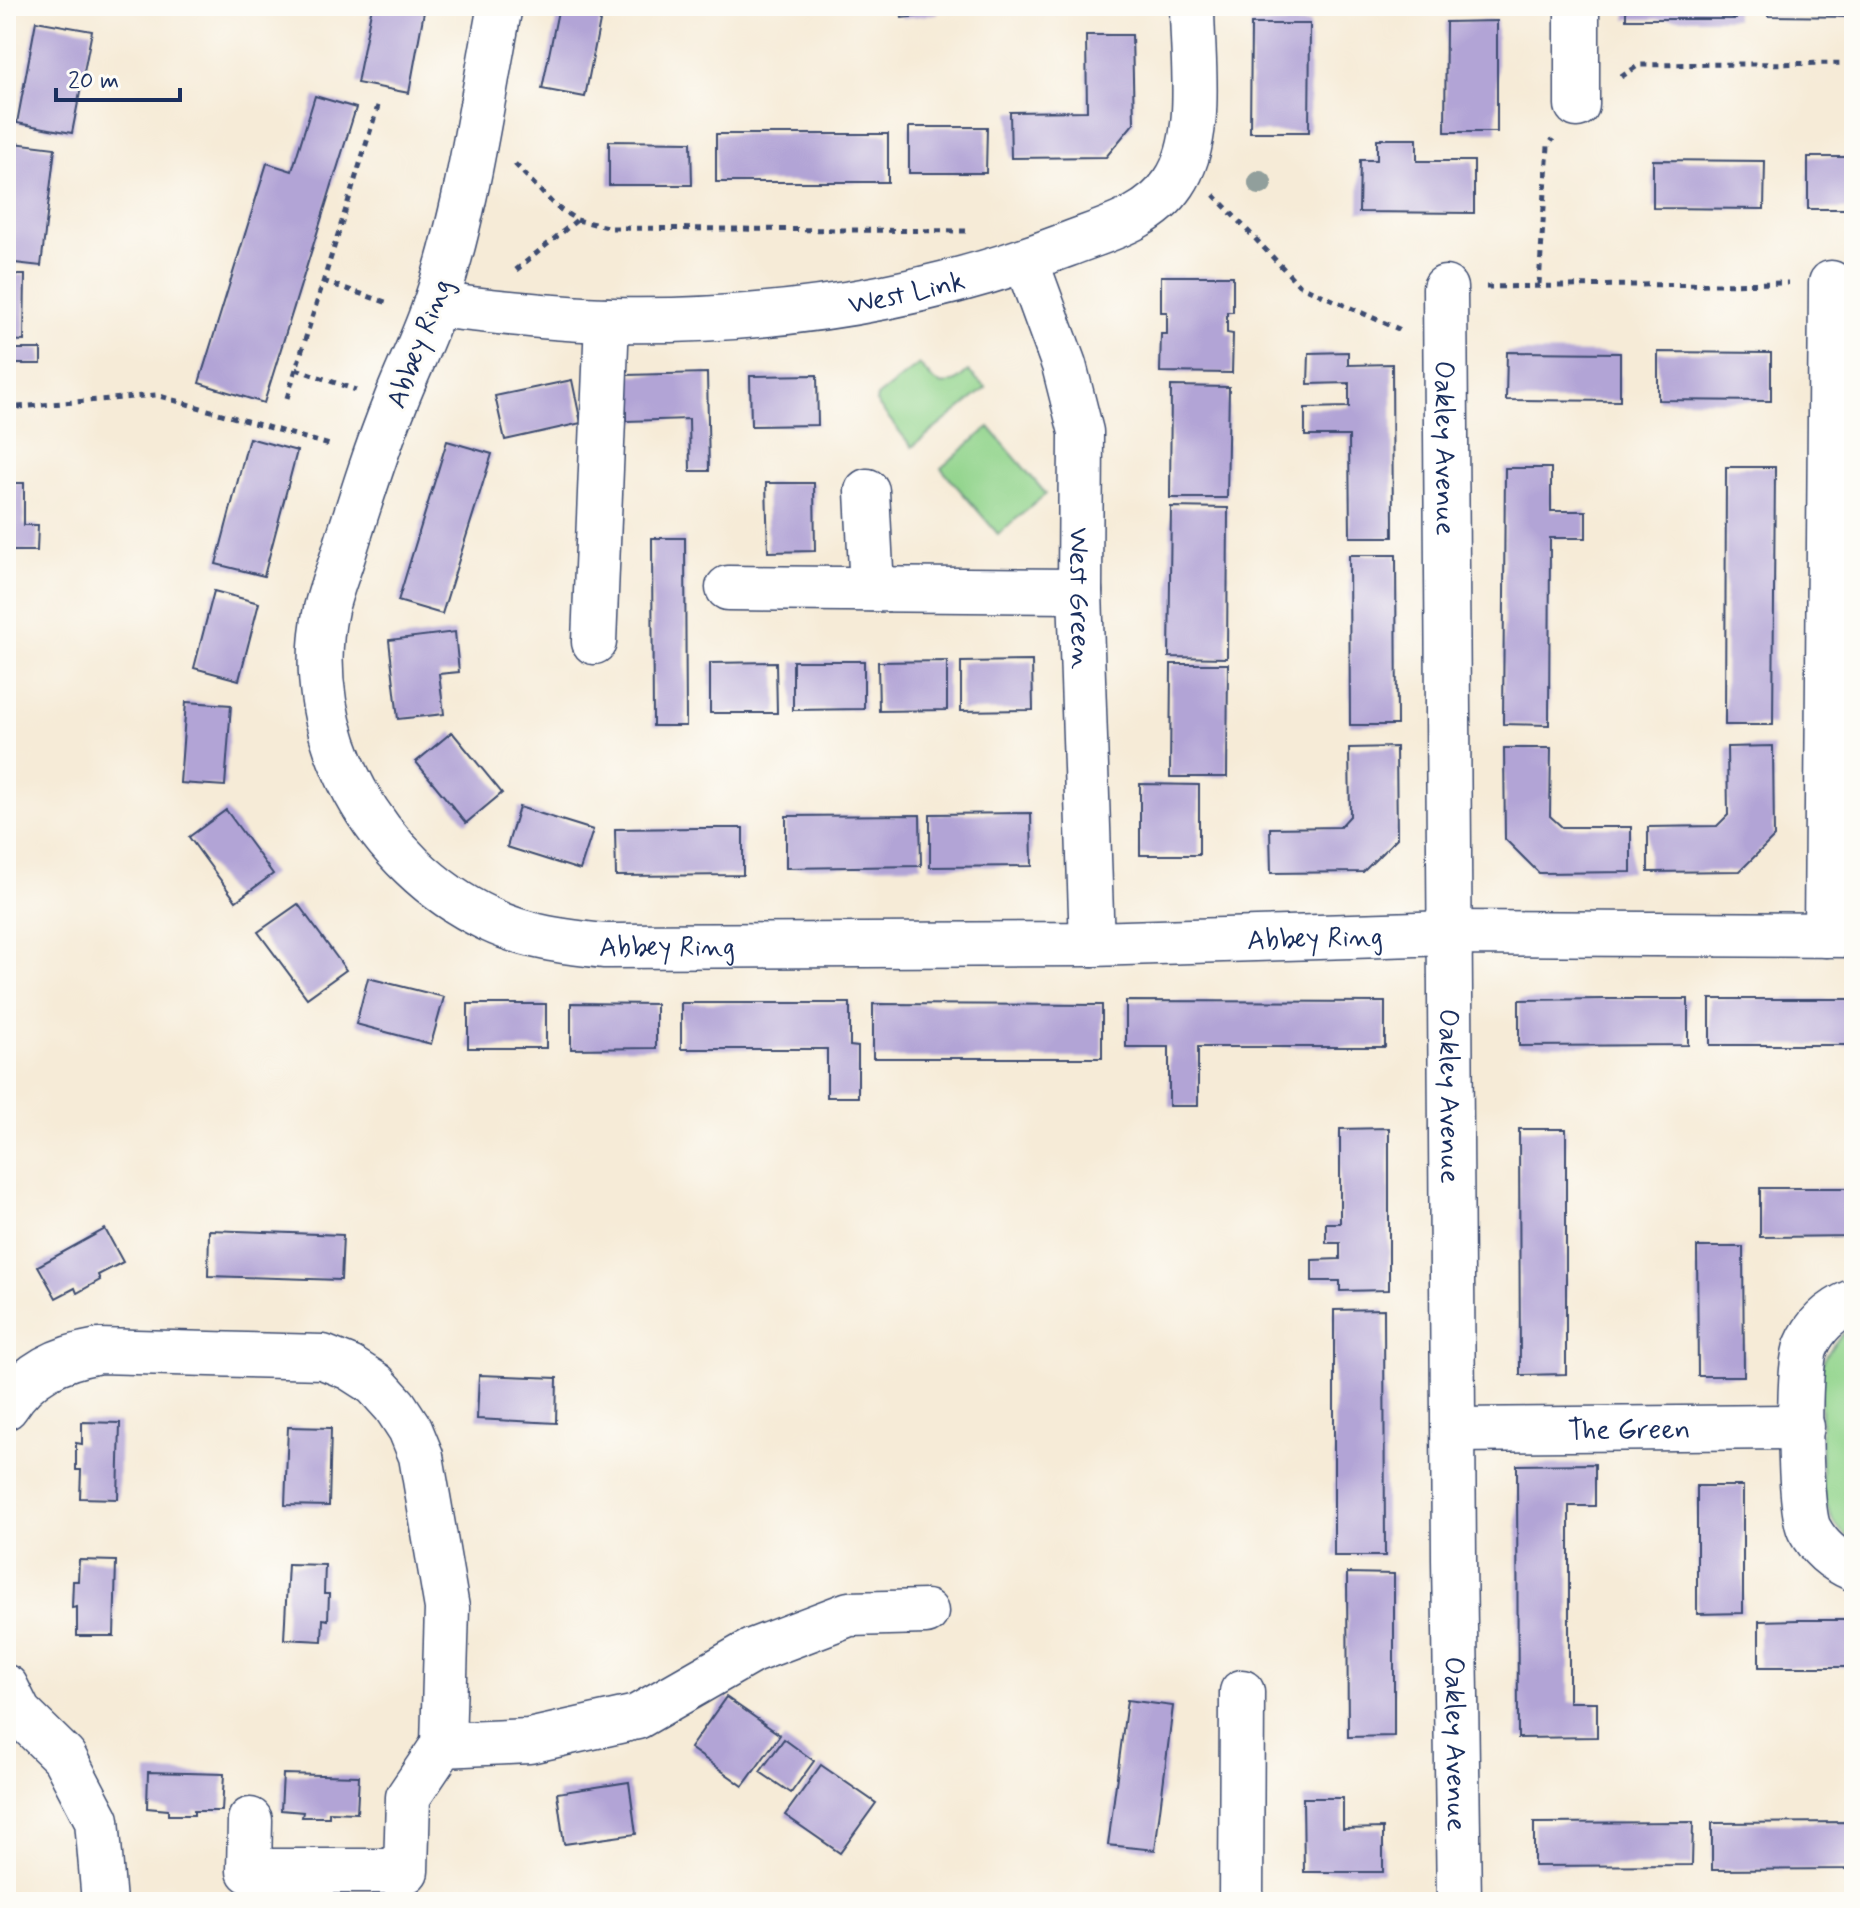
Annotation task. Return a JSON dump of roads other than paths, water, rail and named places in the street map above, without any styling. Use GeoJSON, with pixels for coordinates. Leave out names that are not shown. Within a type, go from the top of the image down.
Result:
{"type":"FeatureCollection","features":[{"type":"Feature","properties":{"kind":"street","name":"Abbey Ring"},"geometry":{"type":"LineString","coordinates":[[500,6],[453,250],[374,457],[326,610],[322,652],[324,695],[333,736],[347,777],[367,814],[393,848],[421,876],[453,900],[488,920],[526,934],[605,946],[1092,944],[1450,933],[1840,935]]}},
{"type":"Feature","properties":{"kind":"street","name":"West Link"},"geometry":{"type":"LineString","coordinates":[[432,311],[486,310],[607,320],[711,319],[811,310],[915,292],[1026,261],[1135,218],[1167,193],[1189,149],[1193,127],[1192,6]]}},
{"type":"Feature","properties":{"kind":"street"},"geometry":{"type":"LineString","coordinates":[[1577,6],[1577,105]]}},
{"type":"Feature","properties":{"kind":"street","name":"West Green"},"geometry":{"type":"LineString","coordinates":[[1026,261],[1064,365],[1081,432],[1080,591],[1092,944]]}},
{"type":"Feature","properties":{"kind":"street"},"geometry":{"type":"LineString","coordinates":[[1831,283],[1840,935]]}},
{"type":"Feature","properties":{"kind":"street","name":"Oakley Avenue"},"geometry":{"type":"LineString","coordinates":[[1445,288],[1459,1902]]}},
{"type":"Feature","properties":{"kind":"street"},"geometry":{"type":"LineString","coordinates":[[594,642],[607,320]]}},
{"type":"Feature","properties":{"kind":"street"},"geometry":{"type":"LineString","coordinates":[[867,491],[872,589]]}},
{"type":"Feature","properties":{"kind":"street"},"geometry":{"type":"LineString","coordinates":[[728,588],[1080,591]]}},
{"type":"Feature","properties":{"kind":"street"},"geometry":{"type":"LineString","coordinates":[[1854,1301],[1827,1317],[1807,1345],[1801,1361],[1804,1515],[1809,1529],[1823,1549],[1843,1565],[1854,1569]]}},
{"type":"Feature","properties":{"kind":"street"},"geometry":{"type":"LineString","coordinates":[[6,1407],[30,1378],[50,1364],[74,1355],[99,1351],[323,1357],[350,1368],[375,1384],[403,1417],[421,1456],[447,1608],[443,1745],[408,1797],[406,1871],[249,1871],[250,1820]]}},
{"type":"Feature","properties":{"kind":"street","name":"The Green"},"geometry":{"type":"LineString","coordinates":[[1455,1430],[1802,1427]]}},
{"type":"Feature","properties":{"kind":"street"},"geometry":{"type":"LineString","coordinates":[[443,1745],[529,1741],[637,1717],[752,1651],[849,1614],[926,1612]]}},
{"type":"Feature","properties":{"kind":"street"},"geometry":{"type":"LineString","coordinates":[[6,1687],[19,1713],[64,1757],[93,1810],[97,1820],[104,1902]]}},
{"type":"Feature","properties":{"kind":"street"},"geometry":{"type":"LineString","coordinates":[[1241,1902],[1242,1692]]}}]}
